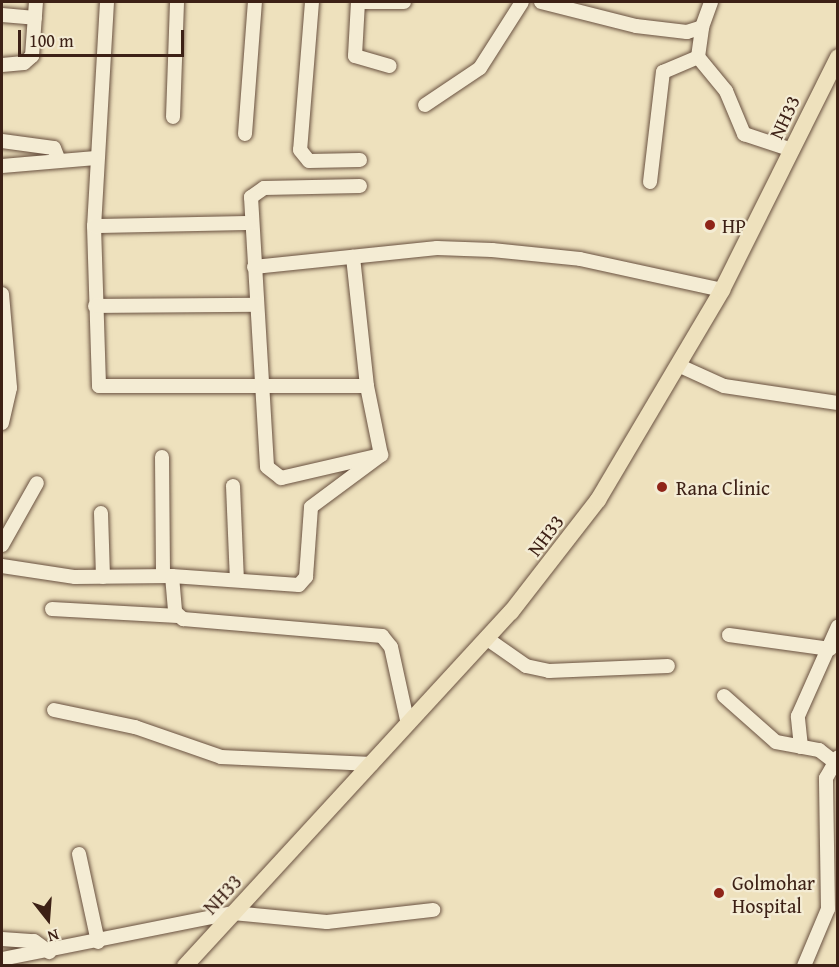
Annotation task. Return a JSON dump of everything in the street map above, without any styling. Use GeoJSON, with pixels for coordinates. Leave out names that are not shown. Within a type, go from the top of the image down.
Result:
{"type":"FeatureCollection","features":[{"type":"Feature","properties":{"kind":"main road","name":"NH33"},"geometry":{"type":"LineString","coordinates":[[185,966],[486,638],[597,500],[680,366],[722,290],[837,57]]}},
{"type":"Feature","properties":{"kind":"street"},"geometry":{"type":"LineString","coordinates":[[2,65],[29,61],[36,2]]}},
{"type":"Feature","properties":{"kind":"street"},"geometry":{"type":"LineString","coordinates":[[106,2],[94,226],[99,386],[367,386]]}},
{"type":"Feature","properties":{"kind":"street"},"geometry":{"type":"LineString","coordinates":[[173,117],[177,2]]}},
{"type":"Feature","properties":{"kind":"street"},"geometry":{"type":"LineString","coordinates":[[244,134],[255,2]]}},
{"type":"Feature","properties":{"kind":"street"},"geometry":{"type":"LineString","coordinates":[[312,2],[300,150],[309,161],[360,160]]}},
{"type":"Feature","properties":{"kind":"street"},"geometry":{"type":"LineString","coordinates":[[358,2],[355,56],[390,66]]}},
{"type":"Feature","properties":{"kind":"street"},"geometry":{"type":"LineString","coordinates":[[364,2],[404,2]]}},
{"type":"Feature","properties":{"kind":"street"},"geometry":{"type":"LineString","coordinates":[[425,105],[475,73],[522,2]]}},
{"type":"Feature","properties":{"kind":"street"},"geometry":{"type":"LineString","coordinates":[[548,2],[662,30],[702,27]]}},
{"type":"Feature","properties":{"kind":"street"},"geometry":{"type":"LineString","coordinates":[[711,2],[702,27],[698,57],[726,91],[744,134],[792,150]]}},
{"type":"Feature","properties":{"kind":"street"},"geometry":{"type":"LineString","coordinates":[[2,15],[35,18]]}},
{"type":"Feature","properties":{"kind":"street"},"geometry":{"type":"LineString","coordinates":[[650,182],[663,72],[698,57]]}},
{"type":"Feature","properties":{"kind":"street"},"geometry":{"type":"LineString","coordinates":[[2,141],[54,148],[59,161]]}},
{"type":"Feature","properties":{"kind":"street"},"geometry":{"type":"LineString","coordinates":[[2,166],[96,158]]}},
{"type":"Feature","properties":{"kind":"street"},"geometry":{"type":"LineString","coordinates":[[360,186],[258,189],[251,196],[267,467],[274,477],[381,455]]}},
{"type":"Feature","properties":{"kind":"street"},"geometry":{"type":"LineString","coordinates":[[94,226],[252,223]]}},
{"type":"Feature","properties":{"kind":"street"},"geometry":{"type":"LineString","coordinates":[[254,267],[437,248],[535,253],[722,290]]}},
{"type":"Feature","properties":{"kind":"street"},"geometry":{"type":"LineString","coordinates":[[353,257],[367,386],[381,455]]}},
{"type":"Feature","properties":{"kind":"street"},"geometry":{"type":"LineString","coordinates":[[2,296],[10,388],[2,419]]}},
{"type":"Feature","properties":{"kind":"street"},"geometry":{"type":"LineString","coordinates":[[95,306],[256,305]]}},
{"type":"Feature","properties":{"kind":"street"},"geometry":{"type":"LineString","coordinates":[[680,366],[724,386],[837,403]]}},
{"type":"Feature","properties":{"kind":"street"},"geometry":{"type":"LineString","coordinates":[[2,566],[103,577],[168,576],[294,586],[303,582],[311,507],[381,455]]}},
{"type":"Feature","properties":{"kind":"street"},"geometry":{"type":"LineString","coordinates":[[162,457],[168,576],[178,616]]}},
{"type":"Feature","properties":{"kind":"street"},"geometry":{"type":"LineString","coordinates":[[2,545],[37,483]]}},
{"type":"Feature","properties":{"kind":"street"},"geometry":{"type":"LineString","coordinates":[[234,486],[237,580]]}},
{"type":"Feature","properties":{"kind":"street"},"geometry":{"type":"LineString","coordinates":[[101,513],[103,577]]}},
{"type":"Feature","properties":{"kind":"street"},"geometry":{"type":"LineString","coordinates":[[52,609],[178,616],[382,636],[391,647],[408,724]]}},
{"type":"Feature","properties":{"kind":"street"},"geometry":{"type":"LineString","coordinates":[[801,747],[798,716],[830,649],[837,626]]}},
{"type":"Feature","properties":{"kind":"street"},"geometry":{"type":"LineString","coordinates":[[729,634],[830,649]]}},
{"type":"Feature","properties":{"kind":"street"},"geometry":{"type":"LineString","coordinates":[[486,638],[526,666],[549,671],[668,666]]}},
{"type":"Feature","properties":{"kind":"street"},"geometry":{"type":"LineString","coordinates":[[724,696],[776,742],[835,758],[826,778],[828,909],[804,966]]}},
{"type":"Feature","properties":{"kind":"street"},"geometry":{"type":"LineString","coordinates":[[54,710],[135,727],[221,757],[372,764]]}},
{"type":"Feature","properties":{"kind":"street"},"geometry":{"type":"LineString","coordinates":[[79,854],[98,942]]}},
{"type":"Feature","properties":{"kind":"street"},"geometry":{"type":"LineString","coordinates":[[2,959],[48,952],[232,914],[327,922],[433,910]]}},
{"type":"Feature","properties":{"kind":"street"},"geometry":{"type":"LineString","coordinates":[[2,939],[34,941],[48,952]]}},
{"type":"Feature","properties":{"kind":"place","name":"HP"},"geometry":{"type":"Point","coordinates":[710,225]}},
{"type":"Feature","properties":{"kind":"place","name":"Rana Clinic"},"geometry":{"type":"Point","coordinates":[662,487]}},
{"type":"Feature","properties":{"kind":"place","name":"Golmohar Hospital"},"geometry":{"type":"Point","coordinates":[719,893]}}]}
